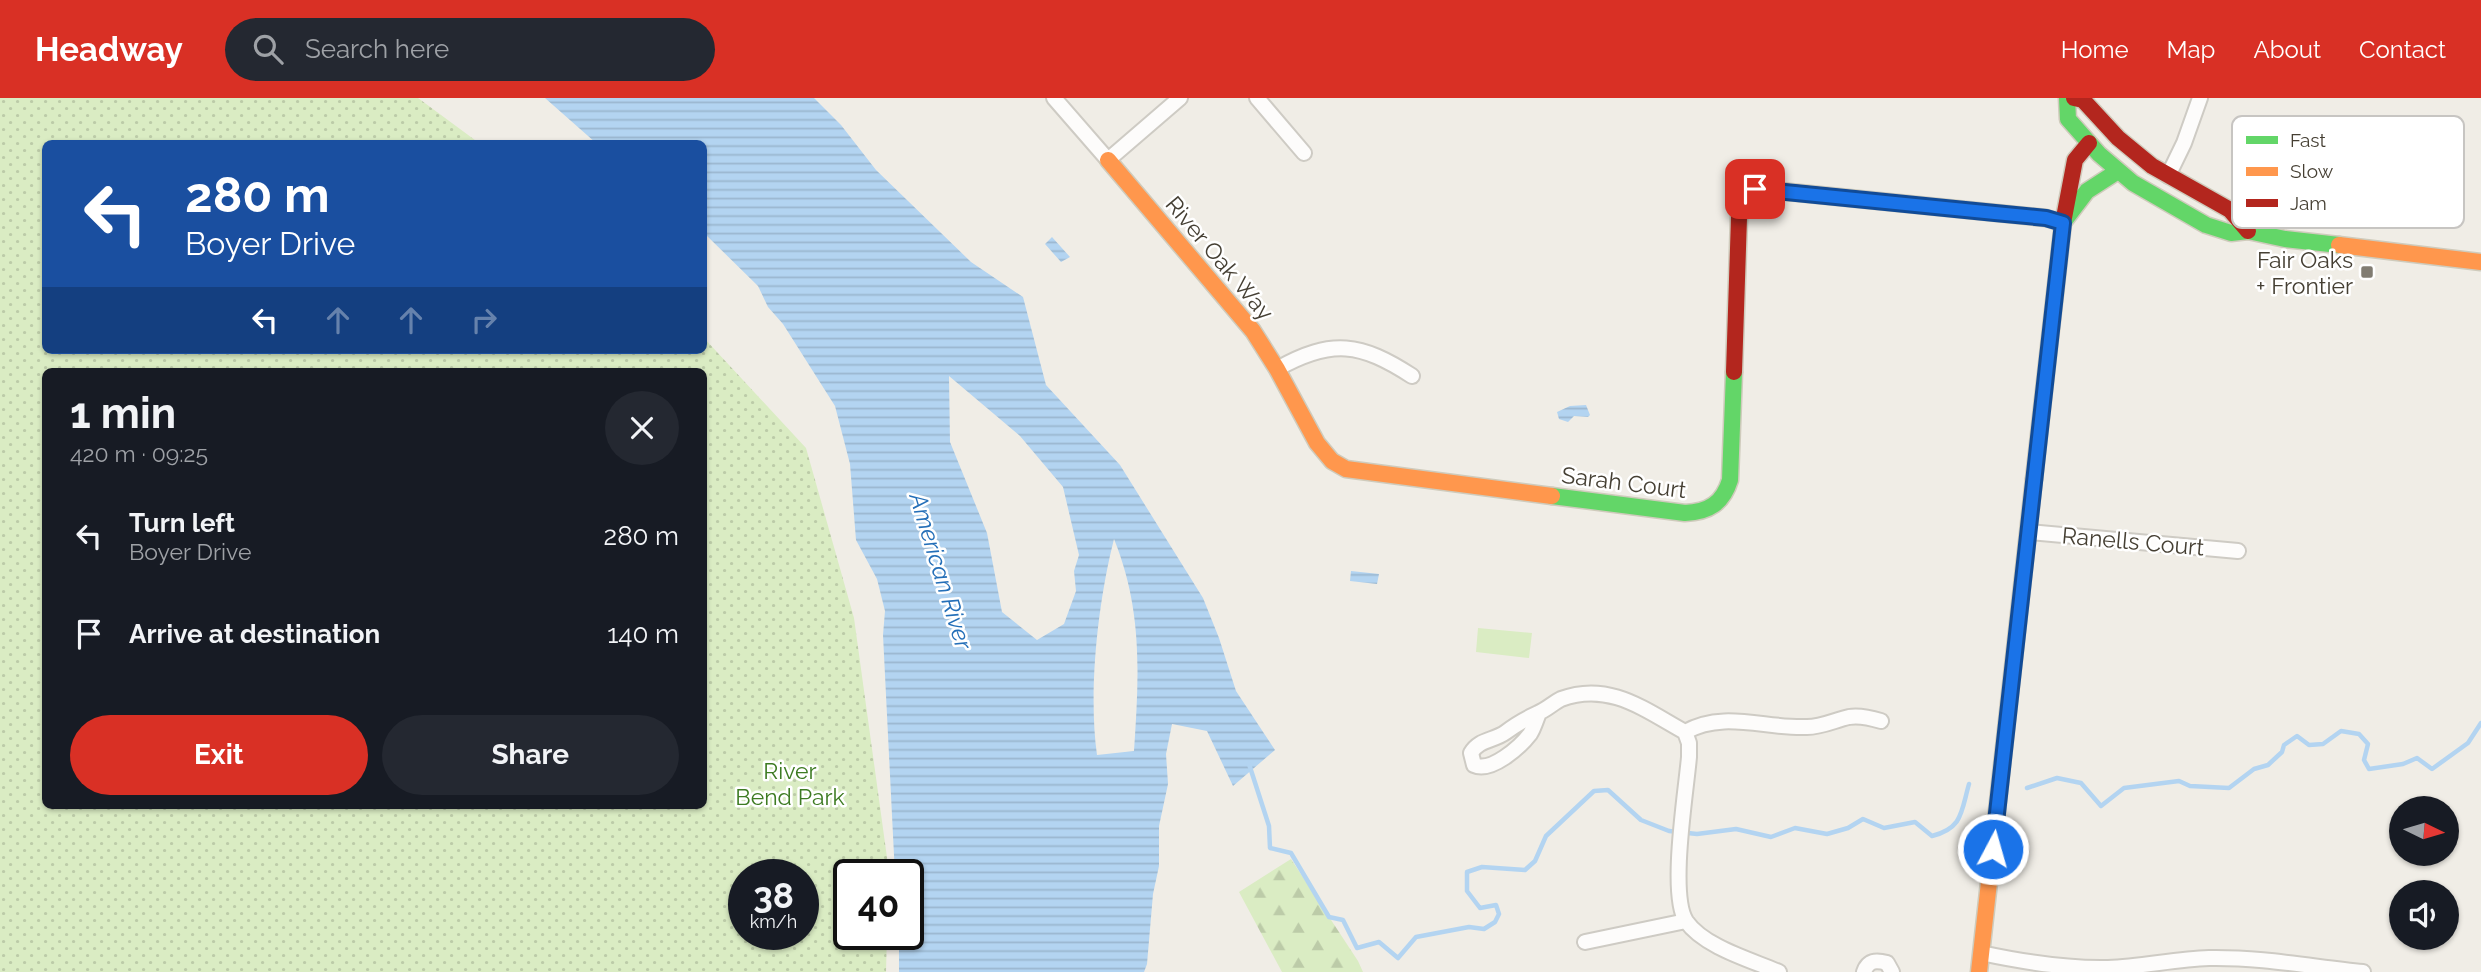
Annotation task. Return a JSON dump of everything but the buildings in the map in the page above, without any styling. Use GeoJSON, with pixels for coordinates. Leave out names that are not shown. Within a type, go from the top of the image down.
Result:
{"type":"FeatureCollection","features":[{"type":"Feature","properties":{"kind":"street","name":"River Oak Way"},"geometry":{"type":"LineString","coordinates":[[1054,98],[1253,331],[1278,369],[1317,443],[1332,461]]}},
{"type":"Feature","properties":{"kind":"street"},"geometry":{"type":"LineString","coordinates":[[1108,160],[1180,98]]}},
{"type":"Feature","properties":{"kind":"street"},"geometry":{"type":"LineString","coordinates":[[1257,98],[1304,153]]}},
{"type":"Feature","properties":{"kind":"street"},"geometry":{"type":"LineString","coordinates":[[2067,98],[2068,119],[2118,171],[2154,196],[2206,225],[2231,233],[2248,231],[2285,239],[2481,261]]}},
{"type":"Feature","properties":{"kind":"street"},"geometry":{"type":"LineString","coordinates":[[2074,98],[2083,100],[2118,138],[2152,166],[2232,212]]}},
{"type":"Feature","properties":{"kind":"street"},"geometry":{"type":"LineString","coordinates":[[2168,176],[2184,143],[2200,98]]}},
{"type":"Feature","properties":{"kind":"street"},"geometry":{"type":"LineString","coordinates":[[2089,143],[2117,153],[2134,167],[2152,166]]}},
{"type":"Feature","properties":{"kind":"street"},"geometry":{"type":"LineString","coordinates":[[1979,972],[2063,223],[2075,160],[2089,143]]}},
{"type":"Feature","properties":{"kind":"street"},"geometry":{"type":"LineString","coordinates":[[2063,223],[2087,191],[2118,171]]}},
{"type":"Feature","properties":{"kind":"street","name":"Sarah Court"},"geometry":{"type":"LineString","coordinates":[[1332,461],[1346,470],[1655,511],[1696,513],[1713,508],[1719,504],[1728,489],[1731,470],[1741,187],[2046,218],[2063,223]]}},
{"type":"Feature","properties":{"kind":"street"},"geometry":{"type":"LineString","coordinates":[[1278,369],[1306,353],[1336,347],[1379,357],[1412,376]]}},
{"type":"Feature","properties":{"kind":"street","name":"Ranells Court"},"geometry":{"type":"LineString","coordinates":[[2029,531],[2238,551]]}},
{"type":"Feature","properties":{"kind":"street"},"geometry":{"type":"LineString","coordinates":[[1539,713],[1530,734],[1495,764],[1487,768],[1474,765],[1471,753],[1475,747],[1503,735],[1524,718],[1539,713],[1559,700],[1583,693],[1610,694],[1639,705],[1685,732],[1689,743],[1689,757],[1677,887],[1686,921],[1708,940],[1728,951],[1779,972]]}},
{"type":"Feature","properties":{"kind":"street"},"geometry":{"type":"LineString","coordinates":[[1685,732],[1701,723],[1720,720],[1804,727],[1850,717],[1881,721]]}},
{"type":"Feature","properties":{"kind":"street"},"geometry":{"type":"LineString","coordinates":[[1585,942],[1686,921]]}},
{"type":"Feature","properties":{"kind":"street"},"geometry":{"type":"LineString","coordinates":[[1981,953],[2028,963],[2069,967],[2110,968],[2210,958],[2363,972]]}},
{"type":"Feature","properties":{"kind":"street"},"geometry":{"type":"LineString","coordinates":[[1864,972],[1869,963],[1877,960],[1887,962],[1892,972]]}},
{"type":"Feature","properties":{"kind":"green space","name":"River Bend Park"},"geometry":{"type":"Polygon","coordinates":[[[0,98],[418,98],[475,140],[42,140],[42,354],[707,354],[707,341],[806,448],[854,618],[887,859],[833,859],[833,950],[887,950],[886,972],[0,972],[0,98]]]}},
{"type":"Feature","properties":{"kind":"green space"},"geometry":{"type":"Polygon","coordinates":[[[1478,628],[1532,633],[1529,658],[1476,652],[1478,628]]]}},
{"type":"Feature","properties":{"kind":"green space"},"geometry":{"type":"Polygon","coordinates":[[[1291,859],[1363,972],[1282,972],[1239,892],[1291,859]]]}},
{"type":"Feature","properties":{"kind":"water","name":"American River"},"geometry":{"type":"Polygon","coordinates":[[[545,98],[814,98],[841,125],[876,170],[971,262],[1023,297],[1046,385],[1120,465],[1203,598],[1236,691],[1275,750],[1233,786],[1207,731],[1172,724],[1166,754],[1168,784],[1159,826],[1159,866],[1144,972],[899,972],[899,950],[924,950],[924,859],[894,859],[883,635],[885,611],[877,579],[856,540],[850,464],[835,406],[783,324],[768,307],[758,286],[707,236],[707,140],[593,140],[545,98]],[[949,376],[950,442],[987,533],[1002,612],[1037,640],[1064,624],[1076,591],[1074,571],[1079,555],[1063,487],[1020,436],[949,376]],[[1114,539],[1103,590],[1096,647],[1094,730],[1097,755],[1134,751],[1138,670],[1130,592],[1114,539]]]}},
{"type":"Feature","properties":{"kind":"water"},"geometry":{"type":"Polygon","coordinates":[[[1052,237],[1070,257],[1061,262],[1045,244],[1052,237]]]}},
{"type":"Feature","properties":{"kind":"water"},"geometry":{"type":"Polygon","coordinates":[[[1586,405],[1590,415],[1588,417],[1574,416],[1568,422],[1559,419],[1557,412],[1570,406],[1586,405]]]}},
{"type":"Feature","properties":{"kind":"water"},"geometry":{"type":"Polygon","coordinates":[[[1351,571],[1379,574],[1377,584],[1350,581],[1351,571]]]}},
{"type":"Feature","properties":{"kind":"waterway"},"geometry":{"type":"LineString","coordinates":[[2027,788],[2057,778],[2081,783],[2101,806],[2124,788],[2179,781],[2190,786],[2229,788],[2254,769],[2268,765],[2282,752],[2284,745],[2297,736],[2309,745],[2323,744],[2341,731],[2359,734],[2368,744],[2364,760],[2369,769],[2403,764],[2417,758],[2432,769],[2468,743],[2481,723]]}},
{"type":"Feature","properties":{"kind":"waterway"},"geometry":{"type":"LineString","coordinates":[[1249,764],[1269,826],[1270,848],[1291,853],[1329,917],[1343,920],[1357,948],[1379,942],[1398,958],[1416,937],[1469,927],[1484,929],[1495,922],[1499,914],[1496,905],[1480,908],[1467,891],[1467,872],[1482,867],[1525,870],[1535,861],[1546,836],[1594,791],[1608,790],[1641,820],[1669,831],[1697,834],[1736,829],[1771,837],[1795,828],[1827,834],[1848,828],[1863,819],[1884,828],[1915,822],[1932,836],[1950,828],[1959,818],[1969,784]]}},
{"type":"Feature","properties":{"kind":"traffic: fast"},"geometry":{"type":"LineString","coordinates":[[2067,98],[2068,119],[2099,154],[2133,183],[2206,225],[2231,233],[2248,231],[2285,239],[2339,245]]}},
{"type":"Feature","properties":{"kind":"traffic: fast"},"geometry":{"type":"LineString","coordinates":[[2065,220],[2087,191],[2118,171]]}},
{"type":"Feature","properties":{"kind":"traffic: fast"},"geometry":{"type":"LineString","coordinates":[[1552,496],[1685,513],[1701,511],[1714,505],[1723,495],[1730,480],[1734,372]]}},
{"type":"Feature","properties":{"kind":"traffic: slow"},"geometry":{"type":"LineString","coordinates":[[1108,160],[1253,331],[1317,443],[1332,461],[1346,469],[1552,496]]}},
{"type":"Feature","properties":{"kind":"traffic: slow"},"geometry":{"type":"LineString","coordinates":[[2339,245],[2481,262]]}},
{"type":"Feature","properties":{"kind":"traffic: slow"},"geometry":{"type":"LineString","coordinates":[[1979,972],[2034,479]]}},
{"type":"Feature","properties":{"kind":"traffic: jam"},"geometry":{"type":"LineString","coordinates":[[2074,98],[2083,100],[2118,138],[2152,166],[2232,212]]}},
{"type":"Feature","properties":{"kind":"traffic: jam"},"geometry":{"type":"LineString","coordinates":[[2034,479],[2063,223],[2075,160],[2089,143]]}},
{"type":"Feature","properties":{"kind":"traffic: jam"},"geometry":{"type":"LineString","coordinates":[[1734,372],[1740,187],[2046,218],[2063,223]]}},
{"type":"Feature","properties":{"kind":"place","name":"Fair Oaks + Frontier"},"geometry":{"type":"Point","coordinates":[2367,272]}},
{"type":"Feature","properties":{"kind":"route"},"geometry":{"type":"LineString","coordinates":[[1755,189],[2046,218],[2063,223],[1993,849]]}}]}
